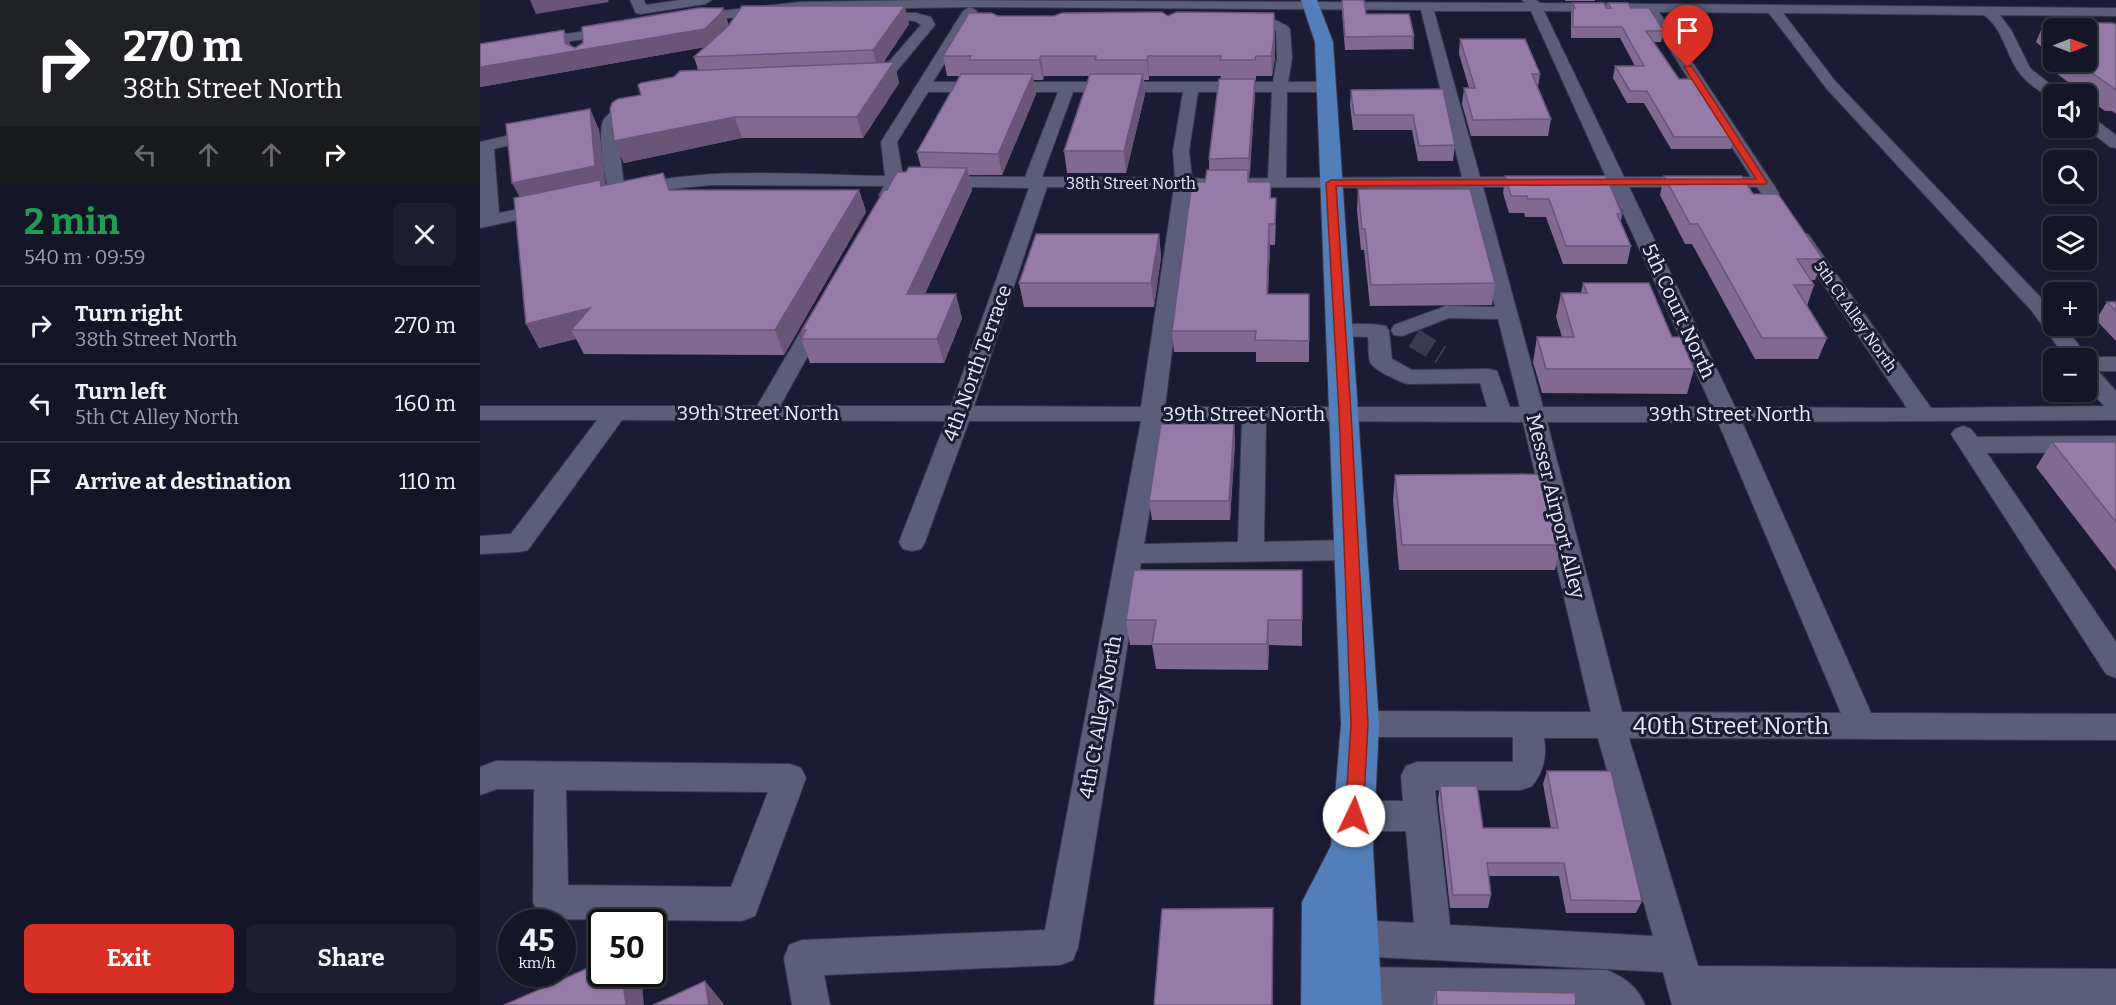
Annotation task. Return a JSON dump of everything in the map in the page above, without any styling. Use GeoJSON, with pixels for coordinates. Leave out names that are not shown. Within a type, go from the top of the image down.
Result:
{"type":"FeatureCollection","features":[{"type":"Feature","properties":{"kind":"main road"},"geometry":{"type":"LineString","coordinates":[[1311,3],[1324,42],[1360,724],[1353,832],[1356,938],[1347,999]]}},
{"type":"Feature","properties":{"kind":"main road"},"geometry":{"type":"LineString","coordinates":[[1347,999],[1324,902],[1353,832]]}},
{"type":"Feature","properties":{"kind":"street"},"geometry":{"type":"LineString","coordinates":[[637,0],[641,10],[705,0],[712,15]]}},
{"type":"Feature","properties":{"kind":"street"},"geometry":{"type":"LineString","coordinates":[[679,20],[712,15],[740,19],[795,11],[975,3],[1069,3],[1110,8],[1311,3],[1426,6],[1532,3],[1653,7],[1684,4],[1990,5],[2006,11],[2116,12]]}},
{"type":"Feature","properties":{"kind":"street"},"geometry":{"type":"LineString","coordinates":[[878,212],[895,182],[889,142],[975,3]]}},
{"type":"Feature","properties":{"kind":"street"},"geometry":{"type":"LineString","coordinates":[[1005,20],[1015,3]]}},
{"type":"Feature","properties":{"kind":"street"},"geometry":{"type":"LineString","coordinates":[[1069,3],[1062,18],[1089,18]]}},
{"type":"Feature","properties":{"kind":"street","name":"5th Court North"},"geometry":{"type":"LineString","coordinates":[[1532,3],[1619,182],[1727,415],[1862,727]]}},
{"type":"Feature","properties":{"kind":"street"},"geometry":{"type":"LineString","coordinates":[[1172,21],[1176,5]]}},
{"type":"Feature","properties":{"kind":"street"},"geometry":{"type":"LineString","coordinates":[[1215,5],[1213,16],[1217,19],[1270,21],[1283,29],[1284,72],[1280,86],[1277,183]]}},
{"type":"Feature","properties":{"kind":"street"},"geometry":{"type":"LineString","coordinates":[[1780,5],[1831,85],[2038,306],[2070,348]]}},
{"type":"Feature","properties":{"kind":"street"},"geometry":{"type":"LineString","coordinates":[[1990,5],[2024,72],[2043,86]]}},
{"type":"Feature","properties":{"kind":"street","name":"Messer Airport Alley"},"geometry":{"type":"LineString","coordinates":[[1426,6],[1474,182],[1610,725],[1685,982]]}},
{"type":"Feature","properties":{"kind":"street","name":"5th Ct Alley North"},"geometry":{"type":"LineString","coordinates":[[1653,7],[1651,10],[1762,182],[1924,415]]}},
{"type":"Feature","properties":{"kind":"street"},"geometry":{"type":"LineString","coordinates":[[858,10],[926,20],[928,25],[885,76]]}},
{"type":"Feature","properties":{"kind":"street"},"geometry":{"type":"LineString","coordinates":[[480,52],[635,27]]}},
{"type":"Feature","properties":{"kind":"street"},"geometry":{"type":"LineString","coordinates":[[579,36],[581,53]]}},
{"type":"Feature","properties":{"kind":"street"},"geometry":{"type":"LineString","coordinates":[[847,78],[885,76],[926,82],[1067,87],[1326,87]]}},
{"type":"Feature","properties":{"kind":"street","name":"4th North Terrace"},"geometry":{"type":"LineString","coordinates":[[912,542],[960,414],[1067,87]]}},
{"type":"Feature","properties":{"kind":"street","name":"4th Ct Alley North"},"geometry":{"type":"LineString","coordinates":[[811,1005],[802,958],[1060,947],[1129,554],[1153,431],[1153,396],[1184,183],[1181,151],[1191,87]]}},
{"type":"Feature","properties":{"kind":"street"},"geometry":{"type":"LineString","coordinates":[[592,124],[611,121],[650,94]]}},
{"type":"Feature","properties":{"kind":"street"},"geometry":{"type":"LineString","coordinates":[[611,121],[609,130],[615,185],[618,193]]}},
{"type":"Feature","properties":{"kind":"street"},"geometry":{"type":"LineString","coordinates":[[2097,128],[2116,143]]}},
{"type":"Feature","properties":{"kind":"street"},"geometry":{"type":"LineString","coordinates":[[561,129],[482,147],[485,221],[572,203]]}},
{"type":"Feature","properties":{"kind":"street","name":"38th Street North"},"geometry":{"type":"LineString","coordinates":[[595,198],[660,184],[712,180],[1035,183],[1762,182]]}},
{"type":"Feature","properties":{"kind":"street"},"geometry":{"type":"LineString","coordinates":[[765,413],[827,303]]}},
{"type":"Feature","properties":{"kind":"street"},"geometry":{"type":"LineString","coordinates":[[1340,331],[1378,331],[1406,338],[1446,312],[1507,313]]}},
{"type":"Feature","properties":{"kind":"street"},"geometry":{"type":"LineString","coordinates":[[1378,331],[1381,363],[1408,377],[1489,376],[1500,413]]}},
{"type":"Feature","properties":{"kind":"street"},"geometry":{"type":"LineString","coordinates":[[1434,359],[1449,376]]}},
{"type":"Feature","properties":{"kind":"street"},"geometry":{"type":"LineString","coordinates":[[2097,364],[2116,364]]}},
{"type":"Feature","properties":{"kind":"street"},"geometry":{"type":"LineString","coordinates":[[1408,377],[1414,413]]}},
{"type":"Feature","properties":{"kind":"street"},"geometry":{"type":"LineString","coordinates":[[2097,383],[2116,405]]}},
{"type":"Feature","properties":{"kind":"street","name":"39th Street North"},"geometry":{"type":"LineString","coordinates":[[480,413],[1924,415],[2116,413]]}},
{"type":"Feature","properties":{"kind":"street"},"geometry":{"type":"LineString","coordinates":[[480,545],[519,543],[615,413]]}},
{"type":"Feature","properties":{"kind":"street"},"geometry":{"type":"LineString","coordinates":[[1251,552],[1254,414]]}},
{"type":"Feature","properties":{"kind":"street"},"geometry":{"type":"LineString","coordinates":[[1949,414],[2116,666]]}},
{"type":"Feature","properties":{"kind":"street"},"geometry":{"type":"LineString","coordinates":[[1970,445],[2116,444]]}},
{"type":"Feature","properties":{"kind":"street"},"geometry":{"type":"LineString","coordinates":[[1129,554],[1351,550]]}},
{"type":"Feature","properties":{"kind":"street","name":"40th Street North"},"geometry":{"type":"LineString","coordinates":[[1360,724],[2109,728]]}},
{"type":"Feature","properties":{"kind":"street"},"geometry":{"type":"LineString","coordinates":[[1434,942],[1417,776],[1521,776],[1530,768],[1531,756],[1526,725]]}},
{"type":"Feature","properties":{"kind":"street"},"geometry":{"type":"LineString","coordinates":[[480,781],[496,775],[790,778],[742,904],[551,902],[550,776]]}},
{"type":"Feature","properties":{"kind":"street"},"geometry":{"type":"LineString","coordinates":[[1353,832],[1421,816]]}},
{"type":"Feature","properties":{"kind":"street"},"geometry":{"type":"LineString","coordinates":[[1356,938],[1434,942],[1685,982],[2116,988]]}},
{"type":"Feature","properties":{"kind":"street"},"geometry":{"type":"LineString","coordinates":[[1347,999],[1596,988],[1607,989],[1626,1005]]}},
{"type":"Feature","properties":{"kind":"building"},"geometry":{"type":"Polygon","coordinates":[[[1342,0],[1364,0],[1366,14],[1409,14],[1414,36],[1345,37],[1342,0]]]}},
{"type":"Feature","properties":{"kind":"building"},"geometry":{"type":"Polygon","coordinates":[[[1573,3],[1604,3],[1606,8],[1611,8],[1608,3],[1628,3],[1631,8],[1649,8],[1664,31],[1646,31],[1679,79],[1694,79],[1734,137],[1674,137],[1647,91],[1630,91],[1615,66],[1644,66],[1622,27],[1573,27],[1573,8],[1575,8],[1573,3]]]}},
{"type":"Feature","properties":{"kind":"building"},"geometry":{"type":"Polygon","coordinates":[[[742,6],[905,6],[873,50],[694,57],[729,25],[742,6]]]}},
{"type":"Feature","properties":{"kind":"building"},"geometry":{"type":"Polygon","coordinates":[[[699,8],[723,8],[705,29],[480,67],[480,44],[564,30],[565,43],[575,48],[583,43],[582,27],[699,8]]]}},
{"type":"Feature","properties":{"kind":"building"},"geometry":{"type":"Polygon","coordinates":[[[1162,12],[1168,16],[1177,12],[1274,13],[1271,56],[1256,56],[1255,60],[1220,60],[1221,56],[1148,56],[1147,60],[1095,60],[1096,56],[1041,56],[1039,60],[969,60],[971,56],[943,56],[969,13],[991,13],[998,16],[1054,16],[1062,13],[1162,12]]]}},
{"type":"Feature","properties":{"kind":"building"},"geometry":{"type":"Polygon","coordinates":[[[2097,23],[2116,25],[2116,90],[2091,72],[2097,72],[2097,23]]]}},
{"type":"Feature","properties":{"kind":"building"},"geometry":{"type":"Polygon","coordinates":[[[1460,39],[1525,39],[1540,74],[1532,74],[1551,119],[1473,120],[1464,88],[1475,88],[1460,39]]]}},
{"type":"Feature","properties":{"kind":"building"},"geometry":{"type":"Polygon","coordinates":[[[894,62],[857,117],[735,117],[614,141],[610,109],[612,103],[618,99],[641,95],[638,85],[641,83],[674,77],[680,71],[894,62]]]}},
{"type":"Feature","properties":{"kind":"building"},"geometry":{"type":"Polygon","coordinates":[[[961,74],[1033,74],[998,154],[917,152],[961,74]]]}},
{"type":"Feature","properties":{"kind":"building"},"geometry":{"type":"Polygon","coordinates":[[[1090,74],[1143,74],[1124,151],[1064,151],[1090,74]]]}},
{"type":"Feature","properties":{"kind":"building"},"geometry":{"type":"Polygon","coordinates":[[[1219,79],[1255,79],[1249,158],[1209,159],[1219,79]]]}},
{"type":"Feature","properties":{"kind":"building"},"geometry":{"type":"Polygon","coordinates":[[[1443,89],[1455,145],[1419,146],[1413,115],[1354,115],[1351,90],[1443,89]]]}},
{"type":"Feature","properties":{"kind":"building"},"geometry":{"type":"Polygon","coordinates":[[[590,109],[595,166],[512,183],[506,124],[590,109]]]}},
{"type":"Feature","properties":{"kind":"building"},"geometry":{"type":"Polygon","coordinates":[[[909,167],[967,168],[907,294],[956,294],[937,339],[801,339],[806,330],[802,330],[884,190],[887,190],[897,172],[906,172],[909,167]]]}},
{"type":"Feature","properties":{"kind":"building"},"geometry":{"type":"Polygon","coordinates":[[[1207,170],[1248,170],[1248,182],[1271,182],[1270,198],[1276,198],[1275,224],[1269,224],[1267,294],[1309,294],[1309,341],[1255,340],[1256,331],[1172,331],[1192,182],[1205,182],[1207,170]]]}},
{"type":"Feature","properties":{"kind":"building"},"geometry":{"type":"Polygon","coordinates":[[[663,173],[669,190],[859,190],[775,330],[571,330],[590,308],[526,324],[514,198],[600,180],[601,186],[663,173]]]}},
{"type":"Feature","properties":{"kind":"building"},"geometry":{"type":"Polygon","coordinates":[[[1505,176],[1606,176],[1622,214],[1617,214],[1631,246],[1566,246],[1549,199],[1511,196],[1505,176]]]}},
{"type":"Feature","properties":{"kind":"building"},"geometry":{"type":"Polygon","coordinates":[[[1664,176],[1742,176],[1753,194],[1778,194],[1823,259],[1797,259],[1814,285],[1794,285],[1827,338],[1762,338],[1698,224],[1690,224],[1664,176]]]}},
{"type":"Feature","properties":{"kind":"building"},"geometry":{"type":"Polygon","coordinates":[[[1358,189],[1470,189],[1495,283],[1371,285],[1358,189]]]}},
{"type":"Feature","properties":{"kind":"building"},"geometry":{"type":"Polygon","coordinates":[[[1036,234],[1159,234],[1151,283],[1019,283],[1036,234]]]}},
{"type":"Feature","properties":{"kind":"building"},"geometry":{"type":"Polygon","coordinates":[[[1583,283],[1649,283],[1672,337],[1680,337],[1694,369],[1546,369],[1537,337],[1574,337],[1561,293],[1587,293],[1583,283]]]}},
{"type":"Feature","properties":{"kind":"building"},"geometry":{"type":"Polygon","coordinates":[[[2107,302],[2116,302],[2116,311],[2107,302]]]}},
{"type":"Feature","properties":{"kind":"building"},"geometry":{"type":"Polygon","coordinates":[[[1161,424],[1234,424],[1229,501],[1149,501],[1161,424]]]}},
{"type":"Feature","properties":{"kind":"building"},"geometry":{"type":"Polygon","coordinates":[[[2052,442],[2116,442],[2116,522],[2052,442]]]}},
{"type":"Feature","properties":{"kind":"building"},"geometry":{"type":"Polygon","coordinates":[[[1544,474],[1561,545],[1402,545],[1395,475],[1544,474]]]}},
{"type":"Feature","properties":{"kind":"building"},"geometry":{"type":"Polygon","coordinates":[[[1134,570],[1302,570],[1302,620],[1268,620],[1267,644],[1152,644],[1156,620],[1126,620],[1134,570]]]}},
{"type":"Feature","properties":{"kind":"building"},"geometry":{"type":"Polygon","coordinates":[[[1547,771],[1611,771],[1642,901],[1571,900],[1564,863],[1487,863],[1491,895],[1453,895],[1440,786],[1477,786],[1483,828],[1558,828],[1547,771]]]}},
{"type":"Feature","properties":{"kind":"building"},"geometry":{"type":"Polygon","coordinates":[[[1273,908],[1272,1005],[1154,1005],[1162,909],[1273,908]]]}},
{"type":"Feature","properties":{"kind":"building"},"geometry":{"type":"Polygon","coordinates":[[[588,968],[588,987],[624,987],[626,1005],[504,1005],[545,987],[576,987],[576,973],[588,968]]]}},
{"type":"Feature","properties":{"kind":"building"},"geometry":{"type":"Polygon","coordinates":[[[705,981],[709,1005],[653,1005],[705,981]]]}},
{"type":"Feature","properties":{"kind":"building"},"geometry":{"type":"Polygon","coordinates":[[[1436,990],[1575,993],[1576,1005],[1437,1005],[1436,990]]]}},
{"type":"Feature","properties":{"kind":"tunnel"},"geometry":{"type":"LineString","coordinates":[[1414,338],[1441,355]]}},
{"type":"Feature","properties":{"kind":"route"},"geometry":{"type":"LineString","coordinates":[[1354,816],[1360,724],[1331,183],[1762,182],[1688,67]]}}]}
